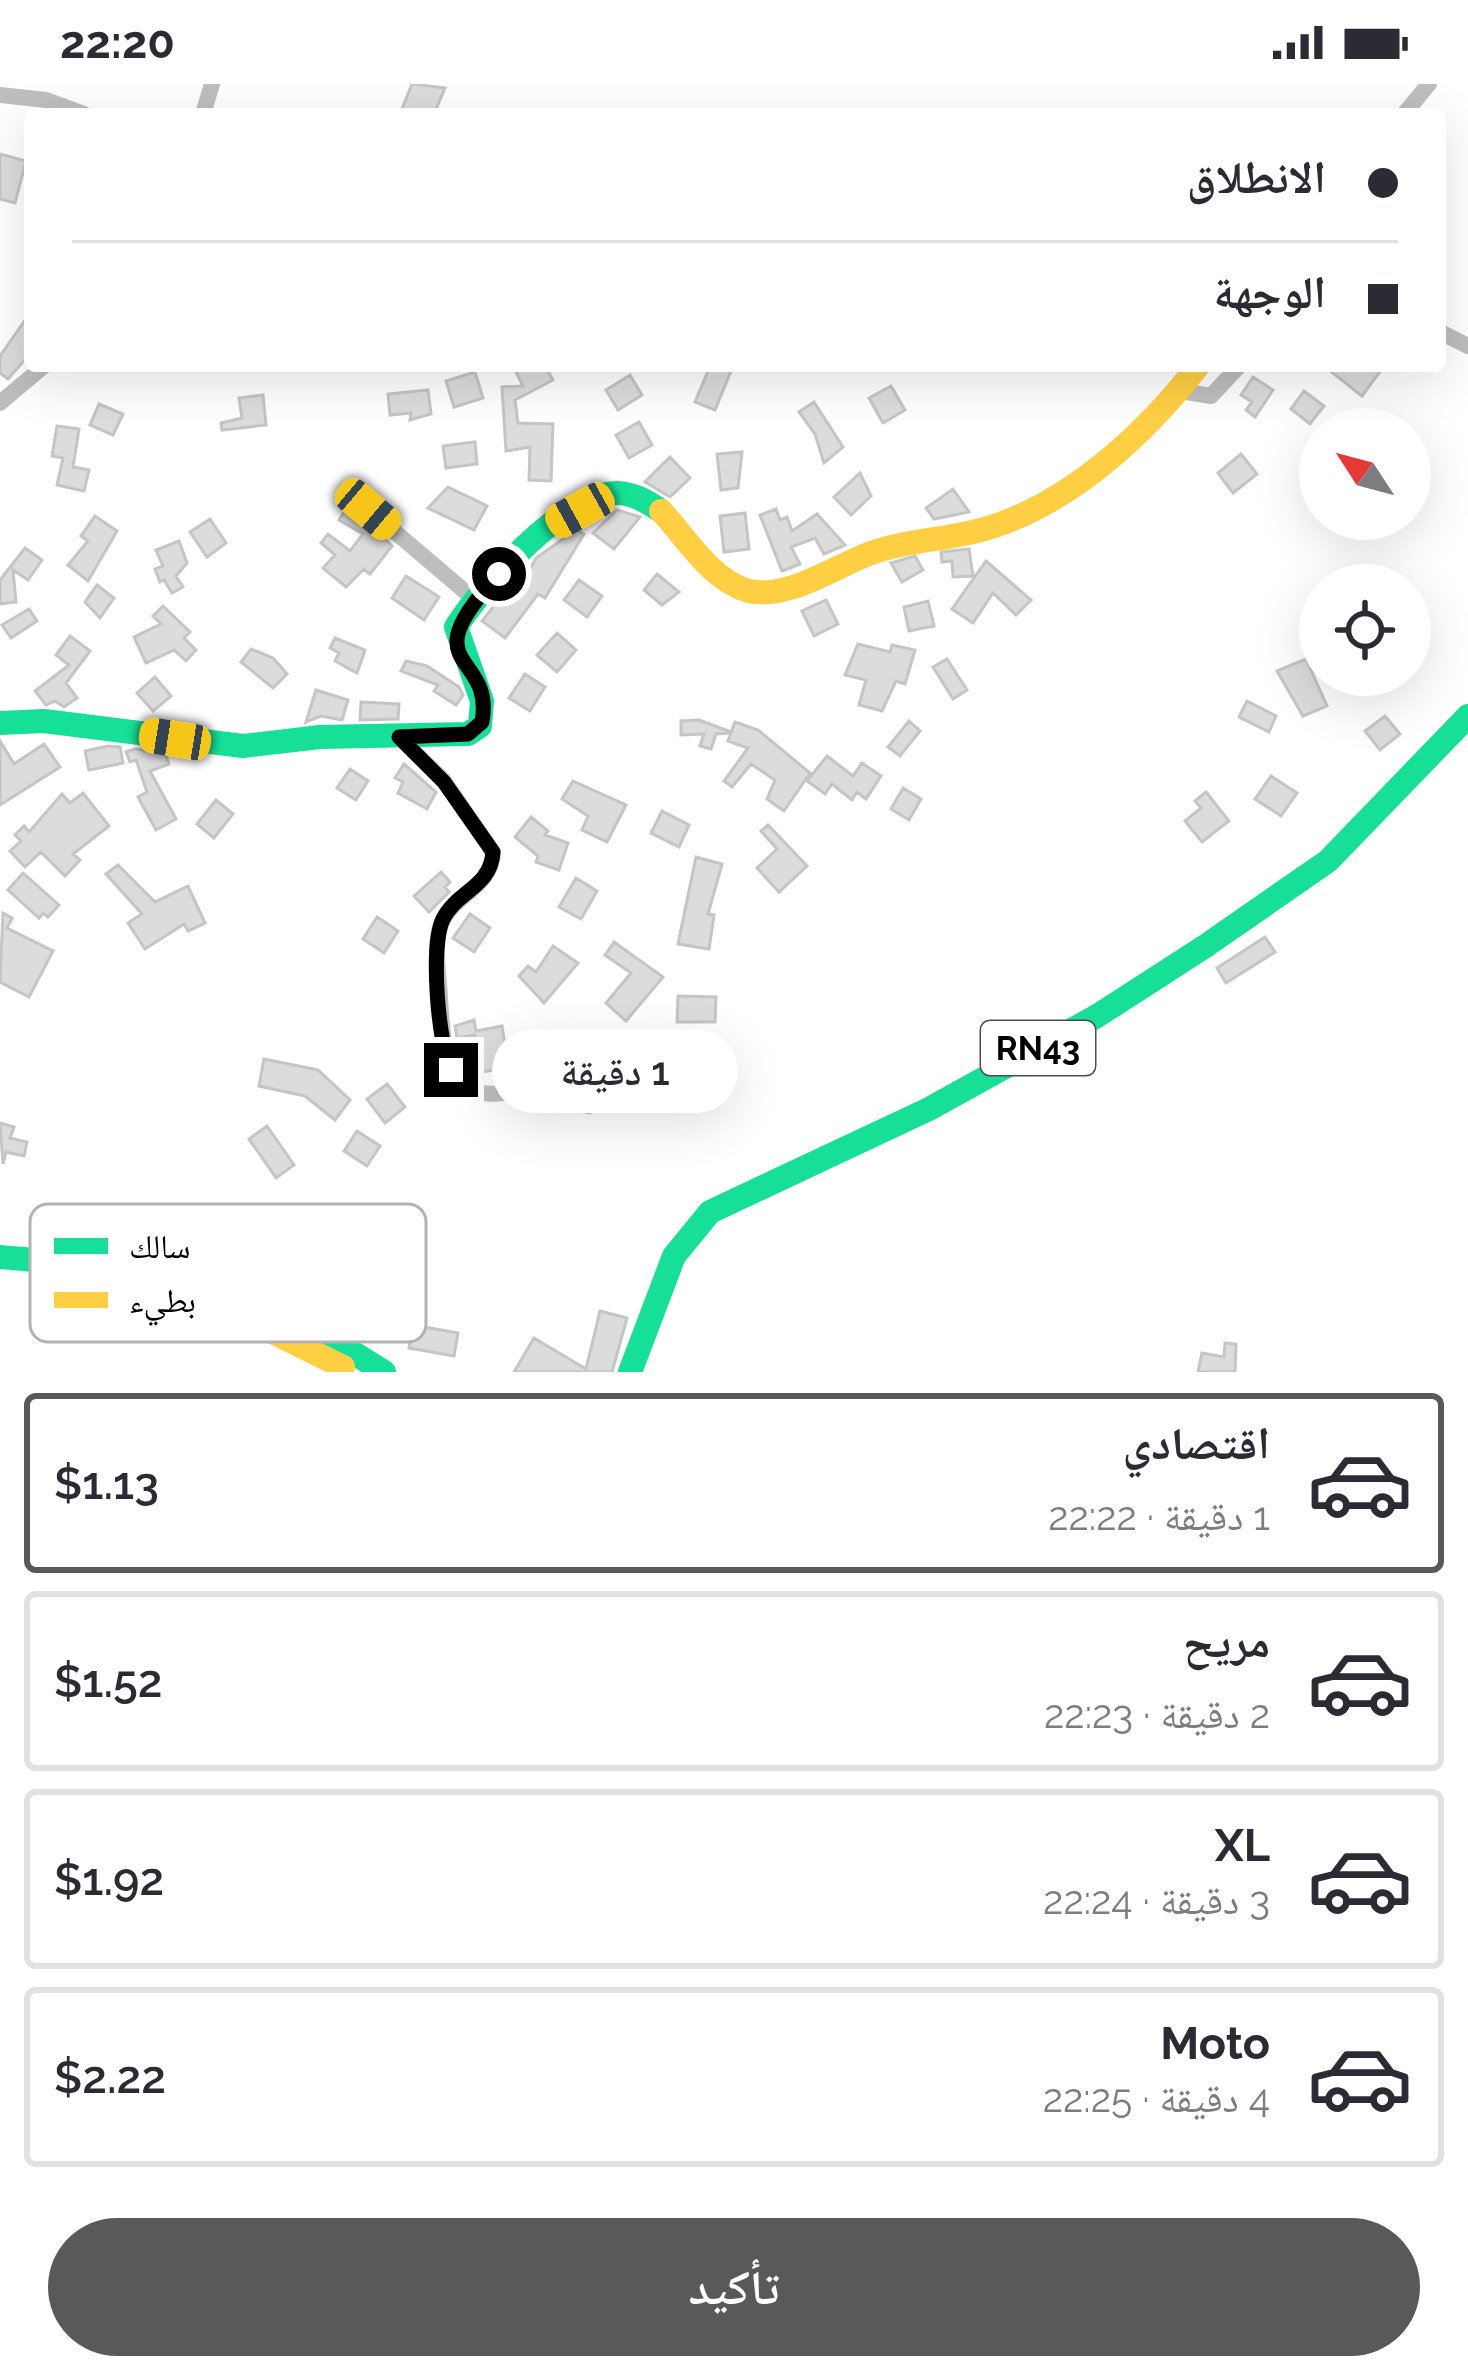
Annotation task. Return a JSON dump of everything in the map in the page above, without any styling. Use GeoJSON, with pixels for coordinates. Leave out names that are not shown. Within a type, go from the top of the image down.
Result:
{"type":"FeatureCollection","features":[{"type":"Feature","properties":{"kind":"main road"},"geometry":{"type":"LineString","coordinates":[[0,723],[44,721],[243,746],[320,737],[468,734],[482,722],[482,699],[455,637],[476,600],[538,535],[614,493],[660,514],[735,587],[760,594],[876,551],[994,526],[1092,466],[1181,391],[1194,372]]}},
{"type":"Feature","properties":{"kind":"main road","name":"RN43"},"geometry":{"type":"LineString","coordinates":[[630,1372],[674,1256],[710,1212],[929,1109],[1097,1016],[1186,958],[1328,861],[1468,716]]}},
{"type":"Feature","properties":{"kind":"main road"},"geometry":{"type":"LineString","coordinates":[[0,1257],[30,1264]]}},
{"type":"Feature","properties":{"kind":"main road"},"geometry":{"type":"LineString","coordinates":[[0,1257],[30,1260]]}},
{"type":"Feature","properties":{"kind":"main road"},"geometry":{"type":"LineString","coordinates":[[290,1342],[352,1372]]}},
{"type":"Feature","properties":{"kind":"main road"},"geometry":{"type":"LineString","coordinates":[[334,1342],[384,1372]]}},
{"type":"Feature","properties":{"kind":"street"},"geometry":{"type":"LineString","coordinates":[[1409,108],[1430,84]]}},
{"type":"Feature","properties":{"kind":"street"},"geometry":{"type":"LineString","coordinates":[[0,95],[46,100],[68,108]]}},
{"type":"Feature","properties":{"kind":"street"},"geometry":{"type":"LineString","coordinates":[[0,403],[37,372]]}},
{"type":"Feature","properties":{"kind":"street"},"geometry":{"type":"LineString","coordinates":[[1181,391],[1211,396],[1233,372]]}},
{"type":"Feature","properties":{"kind":"street"},"geometry":{"type":"LineString","coordinates":[[368,509],[476,600]]}},
{"type":"Feature","properties":{"kind":"street"},"geometry":{"type":"LineString","coordinates":[[399,737],[444,782],[493,852],[481,883],[454,904],[439,931],[440,1034],[448,1065],[460,1082],[480,1094],[502,1094],[550,1081]]}},
{"type":"Feature","properties":{"kind":"building"},"geometry":{"type":"Polygon","coordinates":[[[412,84],[445,88],[437,108],[402,108],[412,84]]]}},
{"type":"Feature","properties":{"kind":"building"},"geometry":{"type":"Polygon","coordinates":[[[0,154],[24,160],[15,203],[0,199],[0,154]]]}},
{"type":"Feature","properties":{"kind":"building"},"geometry":{"type":"Polygon","coordinates":[[[24,322],[24,361],[8,379],[0,373],[0,356],[24,322]]]}},
{"type":"Feature","properties":{"kind":"building"},"geometry":{"type":"Polygon","coordinates":[[[475,372],[483,398],[454,407],[446,381],[475,372]]]}},
{"type":"Feature","properties":{"kind":"building"},"geometry":{"type":"Polygon","coordinates":[[[516,372],[548,372],[553,380],[515,400],[518,423],[553,424],[551,481],[529,480],[530,447],[506,451],[502,387],[523,386],[516,372]]]}},
{"type":"Feature","properties":{"kind":"building"},"geometry":{"type":"Polygon","coordinates":[[[708,372],[731,372],[715,410],[695,402],[708,372]]]}},
{"type":"Feature","properties":{"kind":"building"},"geometry":{"type":"Polygon","coordinates":[[[1332,372],[1380,372],[1362,396],[1332,372]]]}},
{"type":"Feature","properties":{"kind":"building"},"geometry":{"type":"Polygon","coordinates":[[[630,375],[642,395],[618,410],[606,390],[630,375]]]}},
{"type":"Feature","properties":{"kind":"building"},"geometry":{"type":"Polygon","coordinates":[[[1253,377],[1273,390],[1255,417],[1246,410],[1252,402],[1241,395],[1253,377]]]}},
{"type":"Feature","properties":{"kind":"building"},"geometry":{"type":"Polygon","coordinates":[[[891,386],[905,410],[883,423],[869,398],[891,386]]]}},
{"type":"Feature","properties":{"kind":"building"},"geometry":{"type":"Polygon","coordinates":[[[428,390],[431,414],[410,420],[411,413],[390,415],[388,394],[428,390]]]}},
{"type":"Feature","properties":{"kind":"building"},"geometry":{"type":"Polygon","coordinates":[[[1304,391],[1324,406],[1299,408],[1299,415],[1291,409],[1304,391]]]}},
{"type":"Feature","properties":{"kind":"building"},"geometry":{"type":"Polygon","coordinates":[[[263,395],[266,425],[222,430],[221,423],[242,418],[239,398],[263,395]]]}},
{"type":"Feature","properties":{"kind":"building"},"geometry":{"type":"Polygon","coordinates":[[[814,402],[843,447],[824,463],[815,434],[799,412],[814,402]]]}},
{"type":"Feature","properties":{"kind":"building"},"geometry":{"type":"Polygon","coordinates":[[[99,404],[123,414],[113,435],[90,425],[99,404]]]}},
{"type":"Feature","properties":{"kind":"building"},"geometry":{"type":"Polygon","coordinates":[[[639,422],[652,445],[629,458],[616,435],[639,422]]]}},
{"type":"Feature","properties":{"kind":"building"},"geometry":{"type":"Polygon","coordinates":[[[57,426],[79,429],[73,467],[89,470],[84,491],[57,485],[63,458],[52,456],[57,426]]]}},
{"type":"Feature","properties":{"kind":"building"},"geometry":{"type":"Polygon","coordinates":[[[475,442],[477,464],[446,468],[443,446],[475,442]]]}},
{"type":"Feature","properties":{"kind":"building"},"geometry":{"type":"Polygon","coordinates":[[[742,452],[738,488],[721,490],[717,454],[742,452]]]}},
{"type":"Feature","properties":{"kind":"building"},"geometry":{"type":"Polygon","coordinates":[[[1241,454],[1257,474],[1233,493],[1218,473],[1241,454]]]}},
{"type":"Feature","properties":{"kind":"building"},"geometry":{"type":"Polygon","coordinates":[[[670,457],[690,478],[670,497],[645,482],[670,457]]]}},
{"type":"Feature","properties":{"kind":"building"},"geometry":{"type":"Polygon","coordinates":[[[860,473],[871,496],[851,515],[834,497],[860,473]]]}},
{"type":"Feature","properties":{"kind":"building"},"geometry":{"type":"Polygon","coordinates":[[[448,487],[487,506],[474,530],[428,508],[448,487]]]}},
{"type":"Feature","properties":{"kind":"building"},"geometry":{"type":"Polygon","coordinates":[[[953,489],[969,512],[934,519],[926,508],[953,489]]]}},
{"type":"Feature","properties":{"kind":"building"},"geometry":{"type":"Polygon","coordinates":[[[350,503],[392,546],[370,574],[364,569],[346,587],[323,568],[335,555],[321,543],[328,534],[350,551],[363,534],[339,520],[350,503]]]}},
{"type":"Feature","properties":{"kind":"building"},"geometry":{"type":"Polygon","coordinates":[[[776,509],[780,520],[787,517],[792,531],[817,514],[845,545],[824,554],[815,538],[791,547],[800,564],[782,571],[760,515],[776,509]]]}},
{"type":"Feature","properties":{"kind":"building"},"geometry":{"type":"Polygon","coordinates":[[[617,510],[640,517],[614,549],[593,533],[617,510]]]}},
{"type":"Feature","properties":{"kind":"building"},"geometry":{"type":"Polygon","coordinates":[[[745,513],[749,549],[724,552],[720,516],[745,513]]]}},
{"type":"Feature","properties":{"kind":"building"},"geometry":{"type":"Polygon","coordinates":[[[95,516],[117,531],[88,581],[68,565],[88,541],[81,536],[95,516]]]}},
{"type":"Feature","properties":{"kind":"building"},"geometry":{"type":"Polygon","coordinates":[[[210,519],[226,543],[207,557],[190,532],[210,519]]]}},
{"type":"Feature","properties":{"kind":"building"},"geometry":{"type":"Polygon","coordinates":[[[576,530],[584,534],[545,598],[538,594],[505,638],[482,621],[505,592],[514,599],[536,558],[576,530]]]}},
{"type":"Feature","properties":{"kind":"building"},"geometry":{"type":"Polygon","coordinates":[[[179,541],[187,563],[176,576],[183,587],[172,593],[155,569],[163,566],[156,550],[179,541]]]}},
{"type":"Feature","properties":{"kind":"building"},"geometry":{"type":"Polygon","coordinates":[[[25,548],[42,560],[28,580],[13,570],[16,602],[0,604],[0,580],[25,548]]]}},
{"type":"Feature","properties":{"kind":"building"},"geometry":{"type":"Polygon","coordinates":[[[969,549],[973,576],[953,577],[952,561],[942,562],[941,552],[969,549]]]}},
{"type":"Feature","properties":{"kind":"building"},"geometry":{"type":"Polygon","coordinates":[[[915,556],[923,570],[902,582],[891,563],[915,556]]]}},
{"type":"Feature","properties":{"kind":"building"},"geometry":{"type":"Polygon","coordinates":[[[986,561],[1031,600],[1016,615],[993,593],[973,623],[952,609],[986,561]]]}},
{"type":"Feature","properties":{"kind":"building"},"geometry":{"type":"Polygon","coordinates":[[[657,574],[679,592],[662,605],[644,590],[657,574]]]}},
{"type":"Feature","properties":{"kind":"building"},"geometry":{"type":"Polygon","coordinates":[[[406,576],[439,597],[424,620],[392,598],[406,576]]]}},
{"type":"Feature","properties":{"kind":"building"},"geometry":{"type":"Polygon","coordinates":[[[579,580],[602,596],[587,617],[564,600],[579,580]]]}},
{"type":"Feature","properties":{"kind":"building"},"geometry":{"type":"Polygon","coordinates":[[[97,585],[114,598],[100,618],[85,602],[97,585]]]}},
{"type":"Feature","properties":{"kind":"building"},"geometry":{"type":"Polygon","coordinates":[[[826,600],[838,624],[814,636],[802,611],[826,600]]]}},
{"type":"Feature","properties":{"kind":"building"},"geometry":{"type":"Polygon","coordinates":[[[928,601],[934,626],[909,631],[904,607],[928,601]]]}},
{"type":"Feature","properties":{"kind":"building"},"geometry":{"type":"Polygon","coordinates":[[[163,606],[190,632],[184,638],[196,650],[186,661],[174,650],[146,663],[134,637],[161,624],[153,616],[163,606]]]}},
{"type":"Feature","properties":{"kind":"building"},"geometry":{"type":"Polygon","coordinates":[[[29,609],[37,621],[11,638],[2,625],[29,609]]]}},
{"type":"Feature","properties":{"kind":"building"},"geometry":{"type":"Polygon","coordinates":[[[557,633],[576,650],[557,672],[537,655],[557,633]]]}},
{"type":"Feature","properties":{"kind":"building"},"geometry":{"type":"Polygon","coordinates":[[[70,636],[90,651],[66,683],[77,698],[64,707],[55,701],[46,705],[35,691],[69,665],[56,655],[70,636]]]}},
{"type":"Feature","properties":{"kind":"building"},"geometry":{"type":"Polygon","coordinates":[[[335,638],[365,650],[357,673],[335,661],[339,653],[330,648],[335,638]]]}},
{"type":"Feature","properties":{"kind":"building"},"geometry":{"type":"Polygon","coordinates":[[[858,644],[890,652],[892,645],[915,650],[905,684],[896,681],[882,711],[859,705],[866,680],[845,675],[858,644]]]}},
{"type":"Feature","properties":{"kind":"building"},"geometry":{"type":"Polygon","coordinates":[[[251,649],[273,658],[287,674],[273,688],[241,662],[251,649]]]}},
{"type":"Feature","properties":{"kind":"building"},"geometry":{"type":"Polygon","coordinates":[[[947,659],[967,690],[953,699],[933,667],[947,659]]]}},
{"type":"Feature","properties":{"kind":"building"},"geometry":{"type":"Polygon","coordinates":[[[406,661],[427,666],[459,687],[463,695],[456,705],[434,691],[438,685],[401,671],[406,661]]]}},
{"type":"Feature","properties":{"kind":"building"},"geometry":{"type":"Polygon","coordinates":[[[1299,662],[1299,696],[1323,696],[1327,706],[1303,716],[1277,671],[1299,662]]]}},
{"type":"Feature","properties":{"kind":"building"},"geometry":{"type":"Polygon","coordinates":[[[525,674],[545,687],[530,711],[509,698],[525,674]]]}},
{"type":"Feature","properties":{"kind":"building"},"geometry":{"type":"Polygon","coordinates":[[[155,677],[171,696],[153,711],[137,693],[155,677]]]}},
{"type":"Feature","properties":{"kind":"building"},"geometry":{"type":"Polygon","coordinates":[[[316,690],[348,700],[342,720],[321,716],[306,722],[316,690]]]}},
{"type":"Feature","properties":{"kind":"building"},"geometry":{"type":"Polygon","coordinates":[[[1247,701],[1276,716],[1269,732],[1239,717],[1247,701]]]}},
{"type":"Feature","properties":{"kind":"building"},"geometry":{"type":"Polygon","coordinates":[[[361,702],[399,704],[398,719],[360,720],[361,702]]]}},
{"type":"Feature","properties":{"kind":"building"},"geometry":{"type":"Polygon","coordinates":[[[1385,716],[1400,734],[1380,750],[1365,731],[1385,716]]]}},
{"type":"Feature","properties":{"kind":"building"},"geometry":{"type":"Polygon","coordinates":[[[699,720],[731,732],[735,722],[758,730],[810,773],[784,811],[767,799],[775,780],[751,764],[732,787],[724,781],[748,748],[728,741],[731,733],[716,734],[711,749],[700,746],[704,734],[681,735],[681,721],[699,720]]]}},
{"type":"Feature","properties":{"kind":"building"},"geometry":{"type":"Polygon","coordinates":[[[909,721],[920,731],[900,756],[888,747],[909,721]]]}},
{"type":"Feature","properties":{"kind":"building"},"geometry":{"type":"Polygon","coordinates":[[[0,741],[14,764],[44,744],[60,767],[0,805],[0,741]]]}},
{"type":"Feature","properties":{"kind":"building"},"geometry":{"type":"Polygon","coordinates":[[[120,747],[123,763],[89,770],[85,751],[120,747]]]}},
{"type":"Feature","properties":{"kind":"building"},"geometry":{"type":"Polygon","coordinates":[[[126,752],[165,753],[169,764],[150,771],[176,819],[156,830],[138,797],[147,792],[136,760],[130,762],[126,752]]]}},
{"type":"Feature","properties":{"kind":"building"},"geometry":{"type":"Polygon","coordinates":[[[827,756],[853,776],[862,763],[881,776],[866,799],[857,792],[852,800],[832,784],[825,794],[807,781],[827,756]]]}},
{"type":"Feature","properties":{"kind":"building"},"geometry":{"type":"Polygon","coordinates":[[[404,764],[436,792],[427,809],[398,793],[403,782],[395,778],[404,764]]]}},
{"type":"Feature","properties":{"kind":"building"},"geometry":{"type":"Polygon","coordinates":[[[350,769],[368,781],[356,800],[337,788],[350,769]]]}},
{"type":"Feature","properties":{"kind":"building"},"geometry":{"type":"Polygon","coordinates":[[[1271,776],[1297,793],[1281,816],[1255,799],[1271,776]]]}},
{"type":"Feature","properties":{"kind":"building"},"geometry":{"type":"Polygon","coordinates":[[[573,781],[626,805],[607,842],[582,830],[588,816],[562,799],[573,781]]]}},
{"type":"Feature","properties":{"kind":"building"},"geometry":{"type":"Polygon","coordinates":[[[903,788],[921,799],[909,820],[891,809],[903,788]]]}},
{"type":"Feature","properties":{"kind":"building"},"geometry":{"type":"Polygon","coordinates":[[[1206,792],[1229,821],[1202,842],[1185,821],[1201,808],[1195,801],[1206,792]]]}},
{"type":"Feature","properties":{"kind":"building"},"geometry":{"type":"Polygon","coordinates":[[[83,793],[109,826],[73,854],[80,860],[65,876],[41,852],[25,867],[10,851],[21,841],[15,835],[24,826],[29,832],[62,794],[70,803],[83,793]]]}},
{"type":"Feature","properties":{"kind":"building"},"geometry":{"type":"Polygon","coordinates":[[[216,800],[233,814],[214,838],[197,824],[216,800]]]}},
{"type":"Feature","properties":{"kind":"building"},"geometry":{"type":"Polygon","coordinates":[[[662,811],[689,825],[679,847],[651,833],[662,811]]]}},
{"type":"Feature","properties":{"kind":"building"},"geometry":{"type":"Polygon","coordinates":[[[531,817],[548,831],[545,835],[568,843],[559,870],[536,862],[538,856],[515,837],[531,817]]]}},
{"type":"Feature","properties":{"kind":"building"},"geometry":{"type":"Polygon","coordinates":[[[768,825],[807,866],[779,892],[757,868],[777,849],[761,831],[768,825]]]}},
{"type":"Feature","properties":{"kind":"building"},"geometry":{"type":"Polygon","coordinates":[[[696,857],[722,864],[708,914],[714,915],[709,949],[678,944],[696,857]]]}},
{"type":"Feature","properties":{"kind":"building"},"geometry":{"type":"Polygon","coordinates":[[[118,865],[155,902],[188,886],[205,923],[188,931],[184,924],[145,949],[128,923],[142,914],[106,874],[118,865]]]}},
{"type":"Feature","properties":{"kind":"building"},"geometry":{"type":"Polygon","coordinates":[[[441,872],[450,882],[445,887],[449,892],[429,912],[414,896],[441,872]]]}},
{"type":"Feature","properties":{"kind":"building"},"geometry":{"type":"Polygon","coordinates":[[[23,873],[59,905],[48,917],[43,913],[39,918],[8,890],[23,873]]]}},
{"type":"Feature","properties":{"kind":"building"},"geometry":{"type":"Polygon","coordinates":[[[576,878],[597,891],[581,919],[559,907],[576,878]]]}},
{"type":"Feature","properties":{"kind":"building"},"geometry":{"type":"Polygon","coordinates":[[[3,913],[12,918],[7,928],[53,951],[29,997],[0,982],[3,913]]]}},
{"type":"Feature","properties":{"kind":"building"},"geometry":{"type":"Polygon","coordinates":[[[470,914],[490,928],[474,952],[453,938],[470,914]]]}},
{"type":"Feature","properties":{"kind":"building"},"geometry":{"type":"Polygon","coordinates":[[[377,917],[398,931],[384,953],[363,939],[377,917]]]}},
{"type":"Feature","properties":{"kind":"building"},"geometry":{"type":"Polygon","coordinates":[[[1265,937],[1275,952],[1226,983],[1217,968],[1265,937]]]}},
{"type":"Feature","properties":{"kind":"building"},"geometry":{"type":"Polygon","coordinates":[[[614,942],[663,977],[626,1021],[606,1003],[631,973],[605,955],[614,942]]]}},
{"type":"Feature","properties":{"kind":"building"},"geometry":{"type":"Polygon","coordinates":[[[553,946],[578,963],[544,1003],[519,976],[528,966],[536,972],[553,946]]]}},
{"type":"Feature","properties":{"kind":"building"},"geometry":{"type":"Polygon","coordinates":[[[678,996],[716,997],[715,1022],[677,1022],[678,996]]]}},
{"type":"Feature","properties":{"kind":"building"},"geometry":{"type":"Polygon","coordinates":[[[474,1020],[476,1031],[502,1026],[506,1051],[546,1032],[558,1056],[524,1072],[521,1065],[482,1072],[475,1035],[457,1038],[455,1026],[474,1020]]]}},
{"type":"Feature","properties":{"kind":"building"},"geometry":{"type":"Polygon","coordinates":[[[264,1059],[318,1070],[350,1100],[335,1120],[305,1096],[259,1086],[264,1059]]]}},
{"type":"Feature","properties":{"kind":"building"},"geometry":{"type":"Polygon","coordinates":[[[387,1084],[405,1107],[385,1123],[367,1099],[387,1084]]]}},
{"type":"Feature","properties":{"kind":"building"},"geometry":{"type":"Polygon","coordinates":[[[562,1084],[594,1089],[590,1113],[546,1103],[562,1084]]]}},
{"type":"Feature","properties":{"kind":"building"},"geometry":{"type":"Polygon","coordinates":[[[0,1123],[14,1127],[10,1138],[27,1142],[24,1156],[6,1152],[3,1164],[0,1123]]]}},
{"type":"Feature","properties":{"kind":"building"},"geometry":{"type":"Polygon","coordinates":[[[267,1126],[294,1165],[276,1178],[249,1139],[267,1126]]]}},
{"type":"Feature","properties":{"kind":"building"},"geometry":{"type":"Polygon","coordinates":[[[357,1131],[380,1146],[367,1166],[344,1151],[357,1131]]]}},
{"type":"Feature","properties":{"kind":"building"},"geometry":{"type":"Polygon","coordinates":[[[600,1311],[627,1318],[612,1372],[514,1372],[534,1338],[586,1369],[600,1311]]]}},
{"type":"Feature","properties":{"kind":"building"},"geometry":{"type":"Polygon","coordinates":[[[426,1327],[458,1333],[454,1356],[409,1348],[410,1342],[426,1342],[426,1327]]]}},
{"type":"Feature","properties":{"kind":"building"},"geometry":{"type":"Polygon","coordinates":[[[1225,1343],[1236,1344],[1235,1372],[1198,1372],[1202,1353],[1224,1357],[1225,1343]]]}},
{"type":"Feature","properties":{"kind":"traffic: fast"},"geometry":{"type":"LineString","coordinates":[[0,723],[44,721],[243,746],[320,737],[468,734],[480,726],[482,701],[456,627],[485,589],[551,524],[597,497],[630,495],[661,511]]}},
{"type":"Feature","properties":{"kind":"traffic: fast"},"geometry":{"type":"LineString","coordinates":[[630,1372],[674,1256],[710,1212],[929,1109],[1097,1016],[1204,947],[1328,861],[1468,716]]}},
{"type":"Feature","properties":{"kind":"traffic: fast"},"geometry":{"type":"LineString","coordinates":[[0,1257],[30,1260]]}},
{"type":"Feature","properties":{"kind":"traffic: fast"},"geometry":{"type":"LineString","coordinates":[[336,1342],[384,1372]]}},
{"type":"Feature","properties":{"kind":"traffic: slow"},"geometry":{"type":"LineString","coordinates":[[661,511],[723,578],[749,591],[779,591],[871,553],[988,528],[1049,502],[1131,440],[1193,372]]}},
{"type":"Feature","properties":{"kind":"traffic: slow"},"geometry":{"type":"LineString","coordinates":[[293,1342],[343,1367]]}},
{"type":"Feature","properties":{"kind":"route"},"geometry":{"type":"LineString","coordinates":[[451,1070],[440,1034],[439,931],[454,904],[481,883],[494,858],[491,845],[444,782],[399,737],[468,734],[482,722],[482,699],[456,646],[456,627],[499,574]]}}]}
